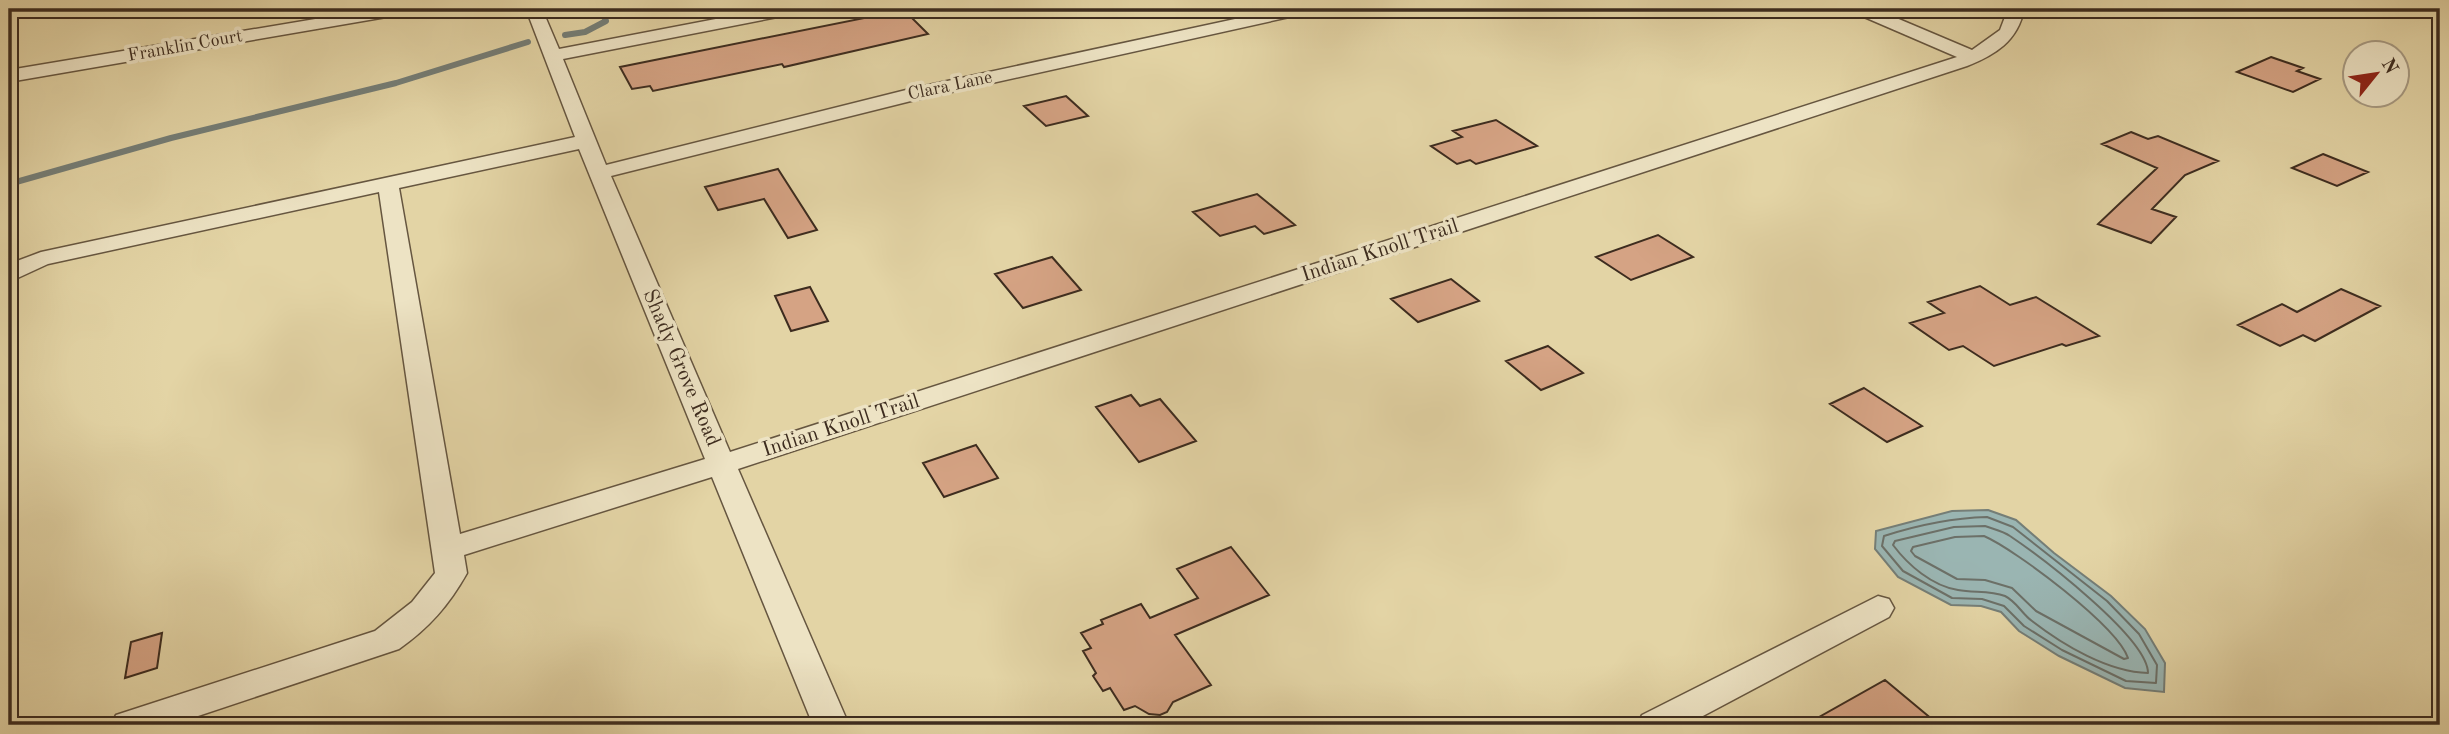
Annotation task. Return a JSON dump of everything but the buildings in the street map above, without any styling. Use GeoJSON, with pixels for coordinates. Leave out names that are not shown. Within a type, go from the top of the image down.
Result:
{"type":"FeatureCollection","features":[{"type":"Feature","properties":{"kind":"street","name":"Franklin Court"},"geometry":{"type":"LineString","coordinates":[[9,76],[404,9]]}},
{"type":"Feature","properties":{"kind":"street","name":"Shady Grove Road"},"geometry":{"type":"LineString","coordinates":[[534,9],[599,173],[831,725]]}},
{"type":"Feature","properties":{"kind":"street"},"geometry":{"type":"LineString","coordinates":[[553,56],[793,9]]}},
{"type":"Feature","properties":{"kind":"street","name":"Clara Lane"},"geometry":{"type":"LineString","coordinates":[[599,173],[910,95],[1303,9]]}},
{"type":"Feature","properties":{"kind":"street"},"geometry":{"type":"LineString","coordinates":[[1861,9],[1972,57]]}},
{"type":"Feature","properties":{"kind":"street","name":"Indian Knoll Trail"},"geometry":{"type":"LineString","coordinates":[[447,549],[786,445],[1935,71],[1972,57],[2005,36],[2015,19],[2015,9]]}},
{"type":"Feature","properties":{"kind":"street"},"geometry":{"type":"LineString","coordinates":[[9,275],[10,272],[41,259],[587,141]]}},
{"type":"Feature","properties":{"kind":"street"},"geometry":{"type":"LineString","coordinates":[[129,725],[387,640],[421,617],[443,589],[451,573],[388,184]]}},
{"type":"Feature","properties":{"kind":"street"},"geometry":{"type":"LineString","coordinates":[[1655,725],[1878,608]]}},
{"type":"Feature","properties":{"kind":"water"},"geometry":{"type":"Polygon","coordinates":[[[1988,510],[2016,520],[2111,596],[2145,629],[2165,663],[2164,692],[2125,688],[2059,656],[2019,631],[2001,612],[1981,606],[1951,605],[1898,577],[1875,549],[1876,531],[1952,511],[1988,510]]]}},
{"type":"Feature","properties":{"kind":"waterway"},"geometry":{"type":"LineString","coordinates":[[565,35],[585,32],[606,21],[601,9]]}},
{"type":"Feature","properties":{"kind":"waterway"},"geometry":{"type":"LineString","coordinates":[[9,184],[171,138],[396,83],[528,42]]}}]}
